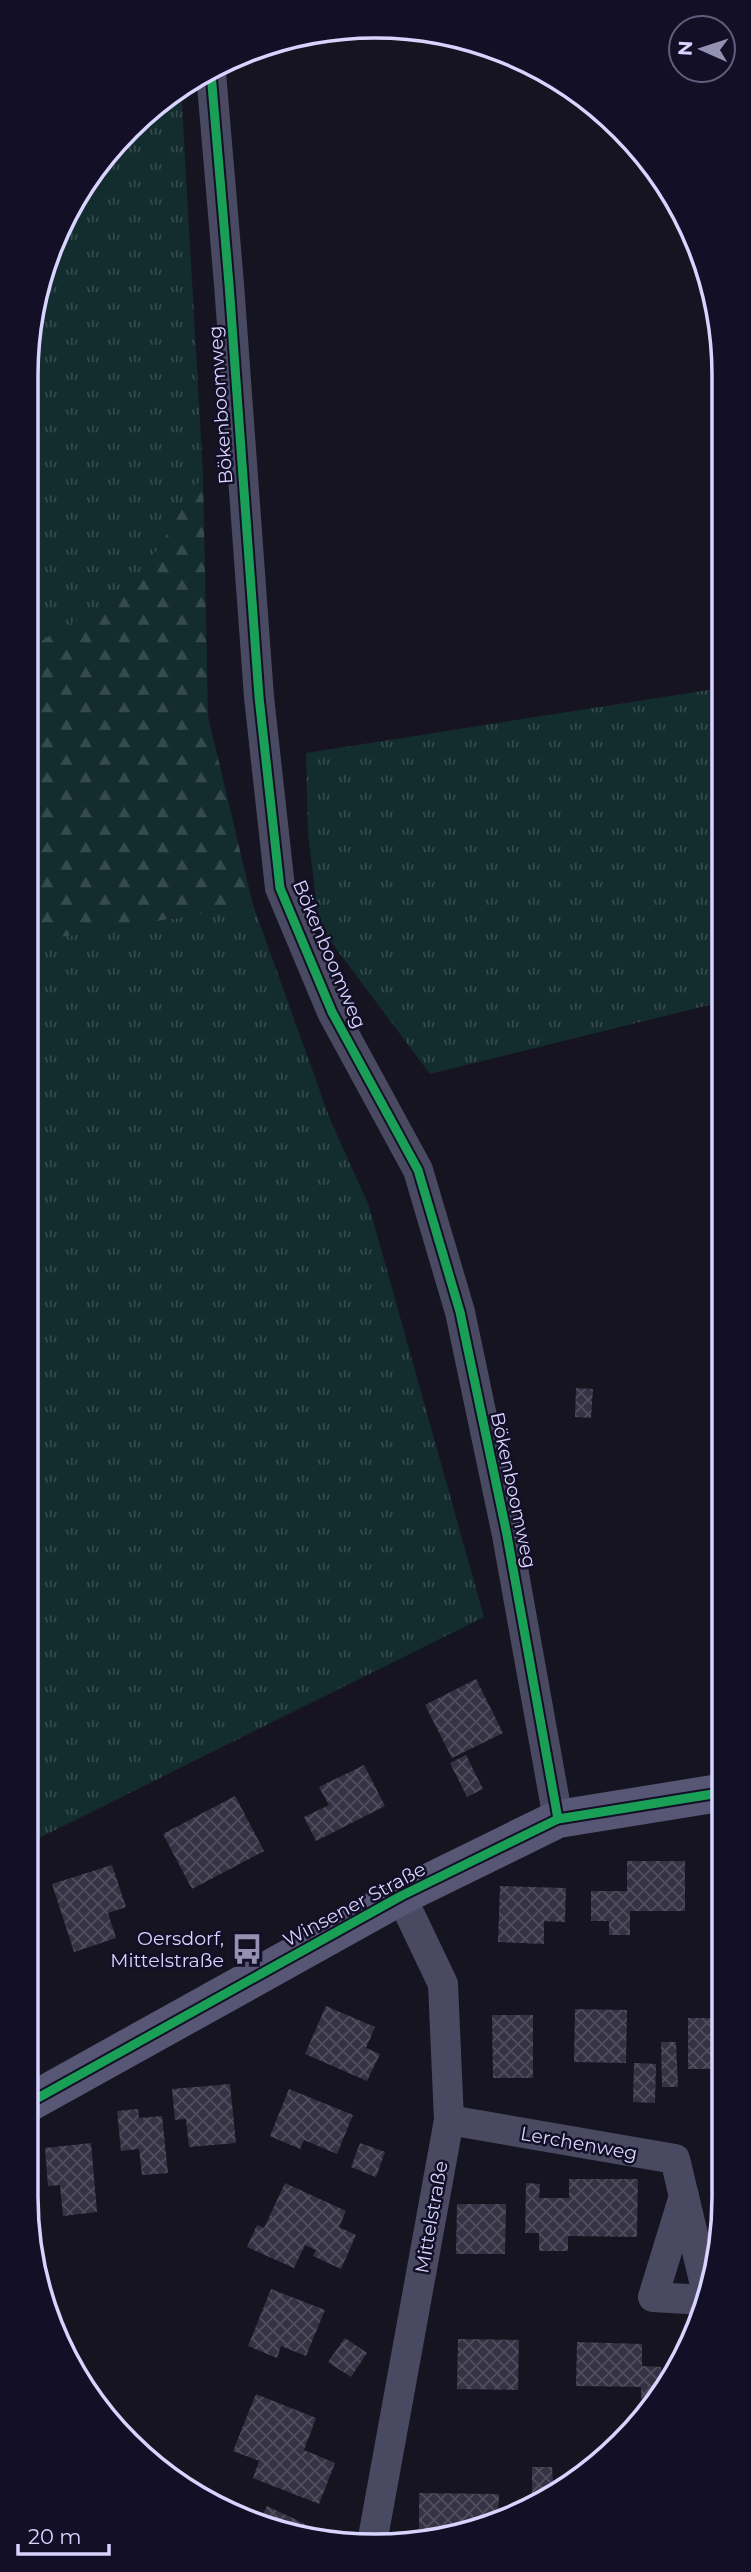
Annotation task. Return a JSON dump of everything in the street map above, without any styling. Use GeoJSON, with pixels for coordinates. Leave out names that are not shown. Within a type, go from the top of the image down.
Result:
{"type":"FeatureCollection","features":[{"type":"Feature","properties":{"kind":"street","name":"Bökenboomweg"},"geometry":{"type":"LineString","coordinates":[[212,81],[259,697],[280,888],[332,1012],[418,1170],[460,1312],[507,1535],[558,1819]]}},
{"type":"Feature","properties":{"kind":"street","name":"Winsener Straße"},"geometry":{"type":"LineString","coordinates":[[38,2098],[401,1896],[558,1819],[712,1794]]}},
{"type":"Feature","properties":{"kind":"street","name":"Mittelstraße"},"geometry":{"type":"LineString","coordinates":[[374,2534],[449,2120],[443,1984],[401,1896]]}},
{"type":"Feature","properties":{"kind":"street","name":"Lerchenweg"},"geometry":{"type":"LineString","coordinates":[[449,2120],[675,2159],[703,2275]]}},
{"type":"Feature","properties":{"kind":"street"},"geometry":{"type":"LineString","coordinates":[[685,2193],[653,2297],[697,2300]]}},
{"type":"Feature","properties":{"kind":"green space"},"geometry":{"type":"Polygon","coordinates":[[[182,100],[203,475],[134,588],[38,643],[38,376],[41,332],[56,267],[73,226],[95,188],[137,137],[182,100]]]}},
{"type":"Feature","properties":{"kind":"green space"},"geometry":{"type":"Polygon","coordinates":[[[203,475],[208,716],[253,905],[38,941],[38,643],[134,588],[203,475]]]}},
{"type":"Feature","properties":{"kind":"green space"},"geometry":{"type":"Polygon","coordinates":[[[712,689],[712,1004],[430,1074],[319,926],[308,832],[306,753],[712,689]]]}},
{"type":"Feature","properties":{"kind":"green space"},"geometry":{"type":"Polygon","coordinates":[[[253,905],[330,1119],[369,1206],[484,1617],[38,1839],[38,941],[253,905]]]}},
{"type":"Feature","properties":{"kind":"building"},"geometry":{"type":"Polygon","coordinates":[[[576,1388],[593,1389],[591,1418],[575,1417],[576,1388]]]}},
{"type":"Feature","properties":{"kind":"building"},"geometry":{"type":"Polygon","coordinates":[[[476,1679],[503,1733],[452,1758],[425,1705],[476,1679]]]}},
{"type":"Feature","properties":{"kind":"building"},"geometry":{"type":"Polygon","coordinates":[[[466,1755],[483,1789],[467,1797],[450,1763],[466,1755]]]}},
{"type":"Feature","properties":{"kind":"building"},"geometry":{"type":"Polygon","coordinates":[[[364,1765],[385,1806],[316,1841],[304,1817],[329,1805],[319,1787],[364,1765]]]}},
{"type":"Feature","properties":{"kind":"building"},"geometry":{"type":"Polygon","coordinates":[[[235,1796],[264,1851],[192,1889],[163,1834],[235,1796]]]}},
{"type":"Feature","properties":{"kind":"building"},"geometry":{"type":"Polygon","coordinates":[[[627,1861],[685,1861],[685,1911],[630,1911],[630,1935],[609,1935],[609,1921],[591,1921],[591,1891],[627,1891],[627,1861]]]}},
{"type":"Feature","properties":{"kind":"building"},"geometry":{"type":"Polygon","coordinates":[[[112,1865],[126,1907],[108,1913],[116,1938],[74,1952],[52,1884],[112,1865]]]}},
{"type":"Feature","properties":{"kind":"building"},"geometry":{"type":"Polygon","coordinates":[[[500,1886],[566,1888],[565,1922],[544,1921],[544,1944],[498,1942],[500,1886]]]}},
{"type":"Feature","properties":{"kind":"building"},"geometry":{"type":"Polygon","coordinates":[[[326,2006],[375,2027],[366,2048],[380,2054],[367,2081],[305,2054],[326,2006]]]}},
{"type":"Feature","properties":{"kind":"building"},"geometry":{"type":"Polygon","coordinates":[[[575,2009],[627,2010],[626,2063],[574,2062],[575,2009]]]}},
{"type":"Feature","properties":{"kind":"building"},"geometry":{"type":"Polygon","coordinates":[[[492,2015],[533,2015],[533,2078],[493,2078],[492,2015]]]}},
{"type":"Feature","properties":{"kind":"building"},"geometry":{"type":"Polygon","coordinates":[[[688,2018],[712,2018],[712,2069],[688,2069],[688,2018]]]}},
{"type":"Feature","properties":{"kind":"building"},"geometry":{"type":"Polygon","coordinates":[[[661,2042],[676,2042],[678,2087],[662,2087],[661,2042]]]}},
{"type":"Feature","properties":{"kind":"building"},"geometry":{"type":"Polygon","coordinates":[[[634,2063],[656,2064],[655,2103],[633,2102],[634,2063]]]}},
{"type":"Feature","properties":{"kind":"building"},"geometry":{"type":"Polygon","coordinates":[[[230,2084],[236,2143],[189,2147],[186,2119],[175,2120],[172,2089],[230,2084]]]}},
{"type":"Feature","properties":{"kind":"building"},"geometry":{"type":"Polygon","coordinates":[[[289,2089],[353,2115],[337,2154],[304,2140],[300,2149],[270,2136],[289,2089]]]}},
{"type":"Feature","properties":{"kind":"building"},"geometry":{"type":"Polygon","coordinates":[[[138,2109],[139,2118],[162,2116],[168,2173],[142,2175],[139,2149],[121,2151],[117,2111],[138,2109]]]}},
{"type":"Feature","properties":{"kind":"building"},"geometry":{"type":"Polygon","coordinates":[[[91,2143],[97,2212],[63,2216],[60,2185],[48,2186],[45,2148],[91,2143]]]}},
{"type":"Feature","properties":{"kind":"building"},"geometry":{"type":"Polygon","coordinates":[[[360,2143],[385,2152],[376,2177],[351,2167],[360,2143]]]}},
{"type":"Feature","properties":{"kind":"building"},"geometry":{"type":"Polygon","coordinates":[[[569,2179],[638,2179],[637,2237],[568,2236],[568,2251],[539,2251],[539,2233],[525,2233],[526,2183],[540,2184],[539,2198],[569,2198],[569,2179]]]}},
{"type":"Feature","properties":{"kind":"building"},"geometry":{"type":"Polygon","coordinates":[[[285,2183],[346,2211],[339,2227],[356,2235],[341,2269],[313,2256],[316,2250],[305,2245],[294,2268],[247,2247],[257,2225],[264,2228],[285,2183]]]}},
{"type":"Feature","properties":{"kind":"building"},"geometry":{"type":"Polygon","coordinates":[[[457,2204],[506,2204],[505,2254],[456,2254],[457,2204]]]}},
{"type":"Feature","properties":{"kind":"building"},"geometry":{"type":"Polygon","coordinates":[[[271,2289],[325,2310],[306,2356],[281,2346],[277,2358],[248,2346],[271,2289]]]}},
{"type":"Feature","properties":{"kind":"building"},"geometry":{"type":"Polygon","coordinates":[[[345,2338],[367,2353],[351,2377],[328,2362],[345,2338]]]}},
{"type":"Feature","properties":{"kind":"building"},"geometry":{"type":"Polygon","coordinates":[[[458,2339],[519,2340],[518,2390],[457,2389],[458,2339]]]}},
{"type":"Feature","properties":{"kind":"building"},"geometry":{"type":"Polygon","coordinates":[[[577,2342],[642,2344],[642,2366],[661,2367],[661,2375],[645,2399],[641,2399],[641,2387],[576,2386],[577,2342]]]}},
{"type":"Feature","properties":{"kind":"building"},"geometry":{"type":"Polygon","coordinates":[[[256,2394],[316,2418],[304,2450],[335,2463],[319,2504],[253,2478],[259,2461],[233,2451],[256,2394]]]}},
{"type":"Feature","properties":{"kind":"building"},"geometry":{"type":"Polygon","coordinates":[[[532,2467],[552,2467],[554,2482],[532,2495],[532,2467]]]}},
{"type":"Feature","properties":{"kind":"building"},"geometry":{"type":"Polygon","coordinates":[[[419,2493],[499,2494],[498,2510],[463,2522],[419,2531],[419,2493]]]}},
{"type":"Feature","properties":{"kind":"building"},"geometry":{"type":"Polygon","coordinates":[[[267,2506],[305,2524],[288,2522],[263,2514],[267,2506]]]}},
{"type":"Feature","properties":{"kind":"cycle path"},"geometry":{"type":"LineString","coordinates":[[212,81],[259,697],[280,888],[332,1012],[418,1170],[460,1312],[507,1535],[558,1819]]}},
{"type":"Feature","properties":{"kind":"cycle path"},"geometry":{"type":"LineString","coordinates":[[38,2098],[401,1896],[558,1819],[712,1794]]}},
{"type":"Feature","properties":{"kind":"place","name":"Oersdorf, Mittelstraße"},"geometry":{"type":"Point","coordinates":[247,1949]}}]}
